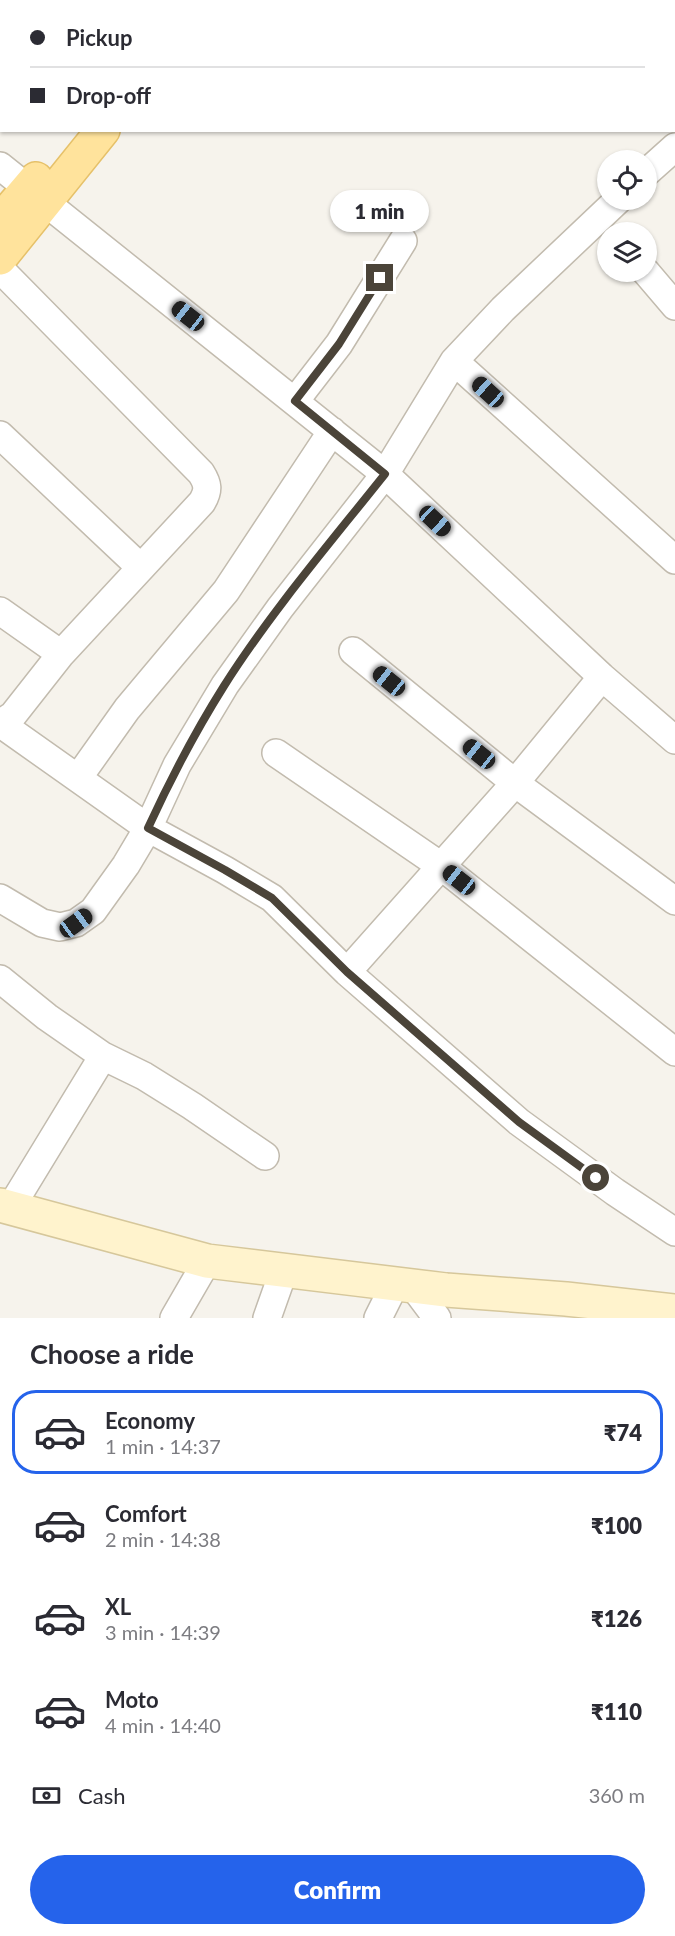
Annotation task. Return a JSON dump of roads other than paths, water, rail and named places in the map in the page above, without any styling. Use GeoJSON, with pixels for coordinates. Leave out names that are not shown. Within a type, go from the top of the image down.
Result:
{"type":"FeatureCollection","features":[{"type":"Feature","properties":{"kind":"main road"},"geometry":{"type":"LineString","coordinates":[[0,258],[75,132]]}},
{"type":"Feature","properties":{"kind":"main road"},"geometry":{"type":"LineString","coordinates":[[0,221],[37,196],[102,132]]}},
{"type":"Feature","properties":{"kind":"street"},"geometry":{"type":"LineString","coordinates":[[657,163],[675,147]]}},
{"type":"Feature","properties":{"kind":"street"},"geometry":{"type":"LineString","coordinates":[[0,166],[385,474],[602,677],[675,740]]}},
{"type":"Feature","properties":{"kind":"street"},"geometry":{"type":"LineString","coordinates":[[0,898],[42,923],[60,927],[76,923],[93,911],[126,865],[148,828],[177,765],[225,685],[280,608],[385,474],[454,361],[503,309],[610,216]]}},
{"type":"Feature","properties":{"kind":"street"},"geometry":{"type":"LineString","coordinates":[[295,401],[339,344],[403,241]]}},
{"type":"Feature","properties":{"kind":"street"},"geometry":{"type":"LineString","coordinates":[[0,269],[201,473],[207,483],[207,493],[202,502],[62,654],[13,715],[1,724],[148,828],[272,898],[347,972],[519,1122],[615,1192],[675,1232]]}},
{"type":"Feature","properties":{"kind":"street"},"geometry":{"type":"LineString","coordinates":[[655,282],[675,306]]}},
{"type":"Feature","properties":{"kind":"street"},"geometry":{"type":"LineString","coordinates":[[454,361],[675,560]]}},
{"type":"Feature","properties":{"kind":"street"},"geometry":{"type":"LineString","coordinates":[[78,778],[127,709],[226,591],[332,431]]}},
{"type":"Feature","properties":{"kind":"street"},"geometry":{"type":"LineString","coordinates":[[0,435],[141,567]]}},
{"type":"Feature","properties":{"kind":"street"},"geometry":{"type":"LineString","coordinates":[[0,611],[62,654]]}},
{"type":"Feature","properties":{"kind":"street"},"geometry":{"type":"LineString","coordinates":[[353,651],[515,783],[675,901]]}},
{"type":"Feature","properties":{"kind":"street"},"geometry":{"type":"LineString","coordinates":[[347,972],[515,783],[602,677]]}},
{"type":"Feature","properties":{"kind":"street"},"geometry":{"type":"LineString","coordinates":[[276,753],[441,866],[675,1052]]}},
{"type":"Feature","properties":{"kind":"street"},"geometry":{"type":"LineString","coordinates":[[0,979],[47,1017],[103,1056],[163,1088],[265,1156]]}},
{"type":"Feature","properties":{"kind":"street"},"geometry":{"type":"LineString","coordinates":[[103,1056],[6,1206],[207,1261],[404,1285],[675,1311]]}},
{"type":"Feature","properties":{"kind":"street"},"geometry":{"type":"LineString","coordinates":[[174,1318],[207,1261]]}},
{"type":"Feature","properties":{"kind":"street"},"geometry":{"type":"LineString","coordinates":[[267,1318],[284,1270]]}},
{"type":"Feature","properties":{"kind":"street"},"geometry":{"type":"LineString","coordinates":[[378,1318],[404,1285]]}},
{"type":"Feature","properties":{"kind":"street"},"geometry":{"type":"LineString","coordinates":[[404,1285],[437,1318]]}}]}
